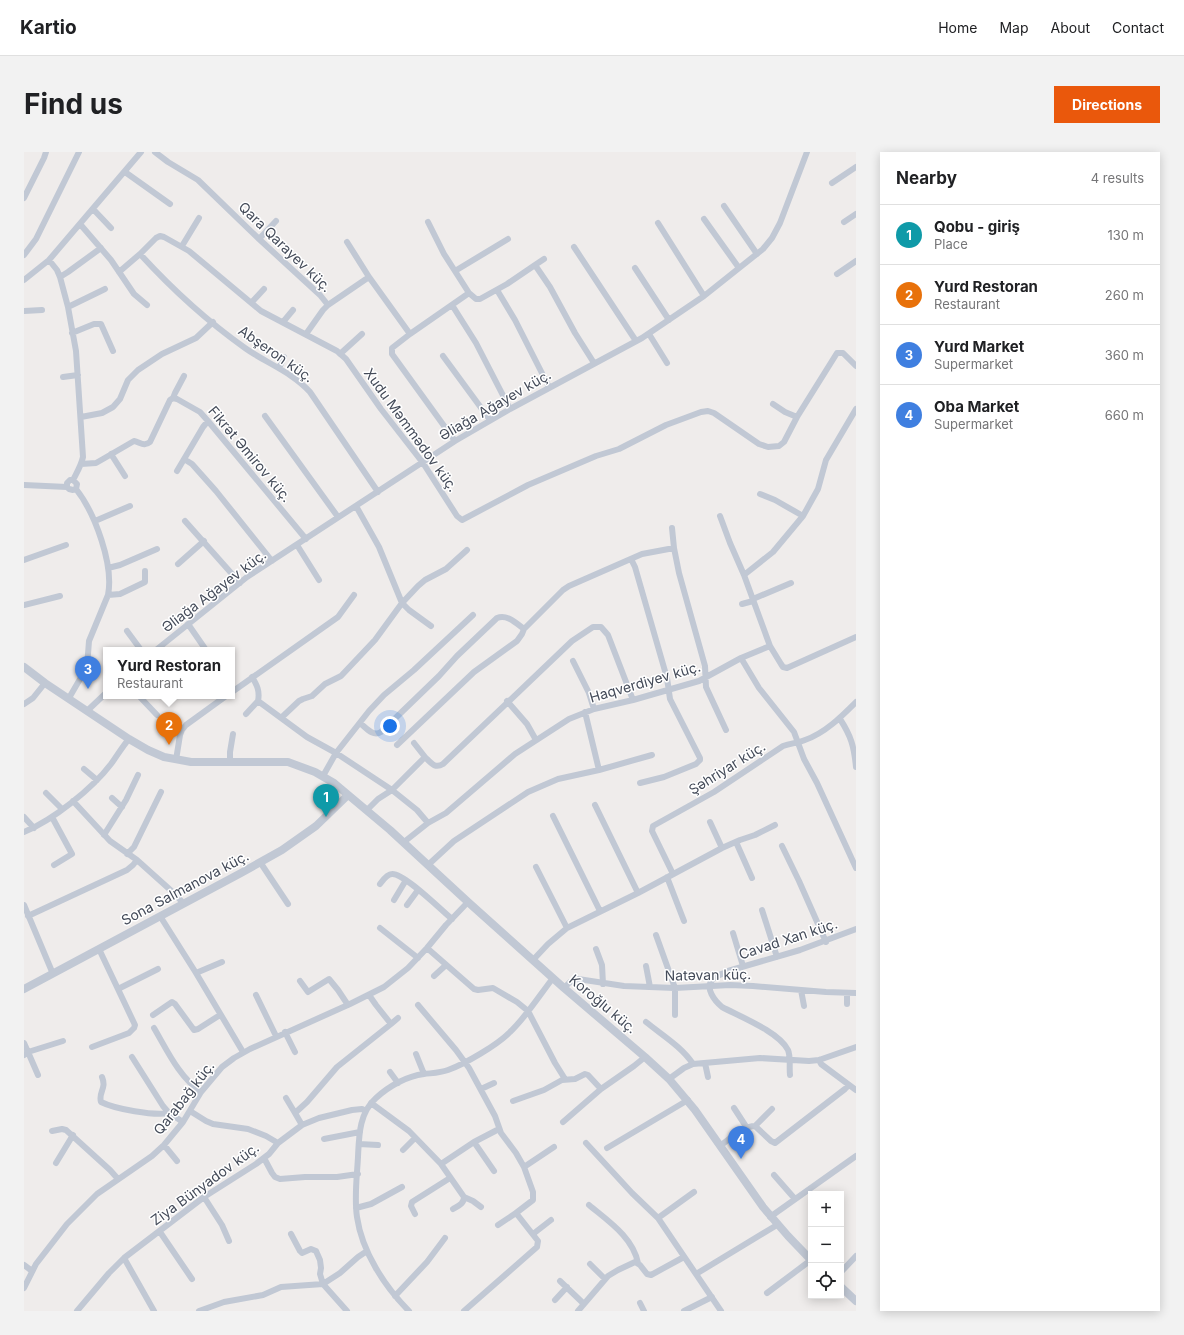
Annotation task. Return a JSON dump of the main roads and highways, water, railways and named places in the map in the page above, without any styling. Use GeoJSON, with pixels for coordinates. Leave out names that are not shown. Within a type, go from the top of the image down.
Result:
{"type":"FeatureCollection","features":[{"type":"Feature","properties":{"kind":"place","name":"Yurd Market"},"geometry":{"type":"Point","coordinates":[88,689]}},
{"type":"Feature","properties":{"kind":"place","name":"Yurd Restoran"},"geometry":{"type":"Point","coordinates":[169,745]}},
{"type":"Feature","properties":{"kind":"place","name":"Qobu - giriş"},"geometry":{"type":"Point","coordinates":[326,817]}},
{"type":"Feature","properties":{"kind":"place","name":"Oba Market"},"geometry":{"type":"Point","coordinates":[741,1159]}}]}
